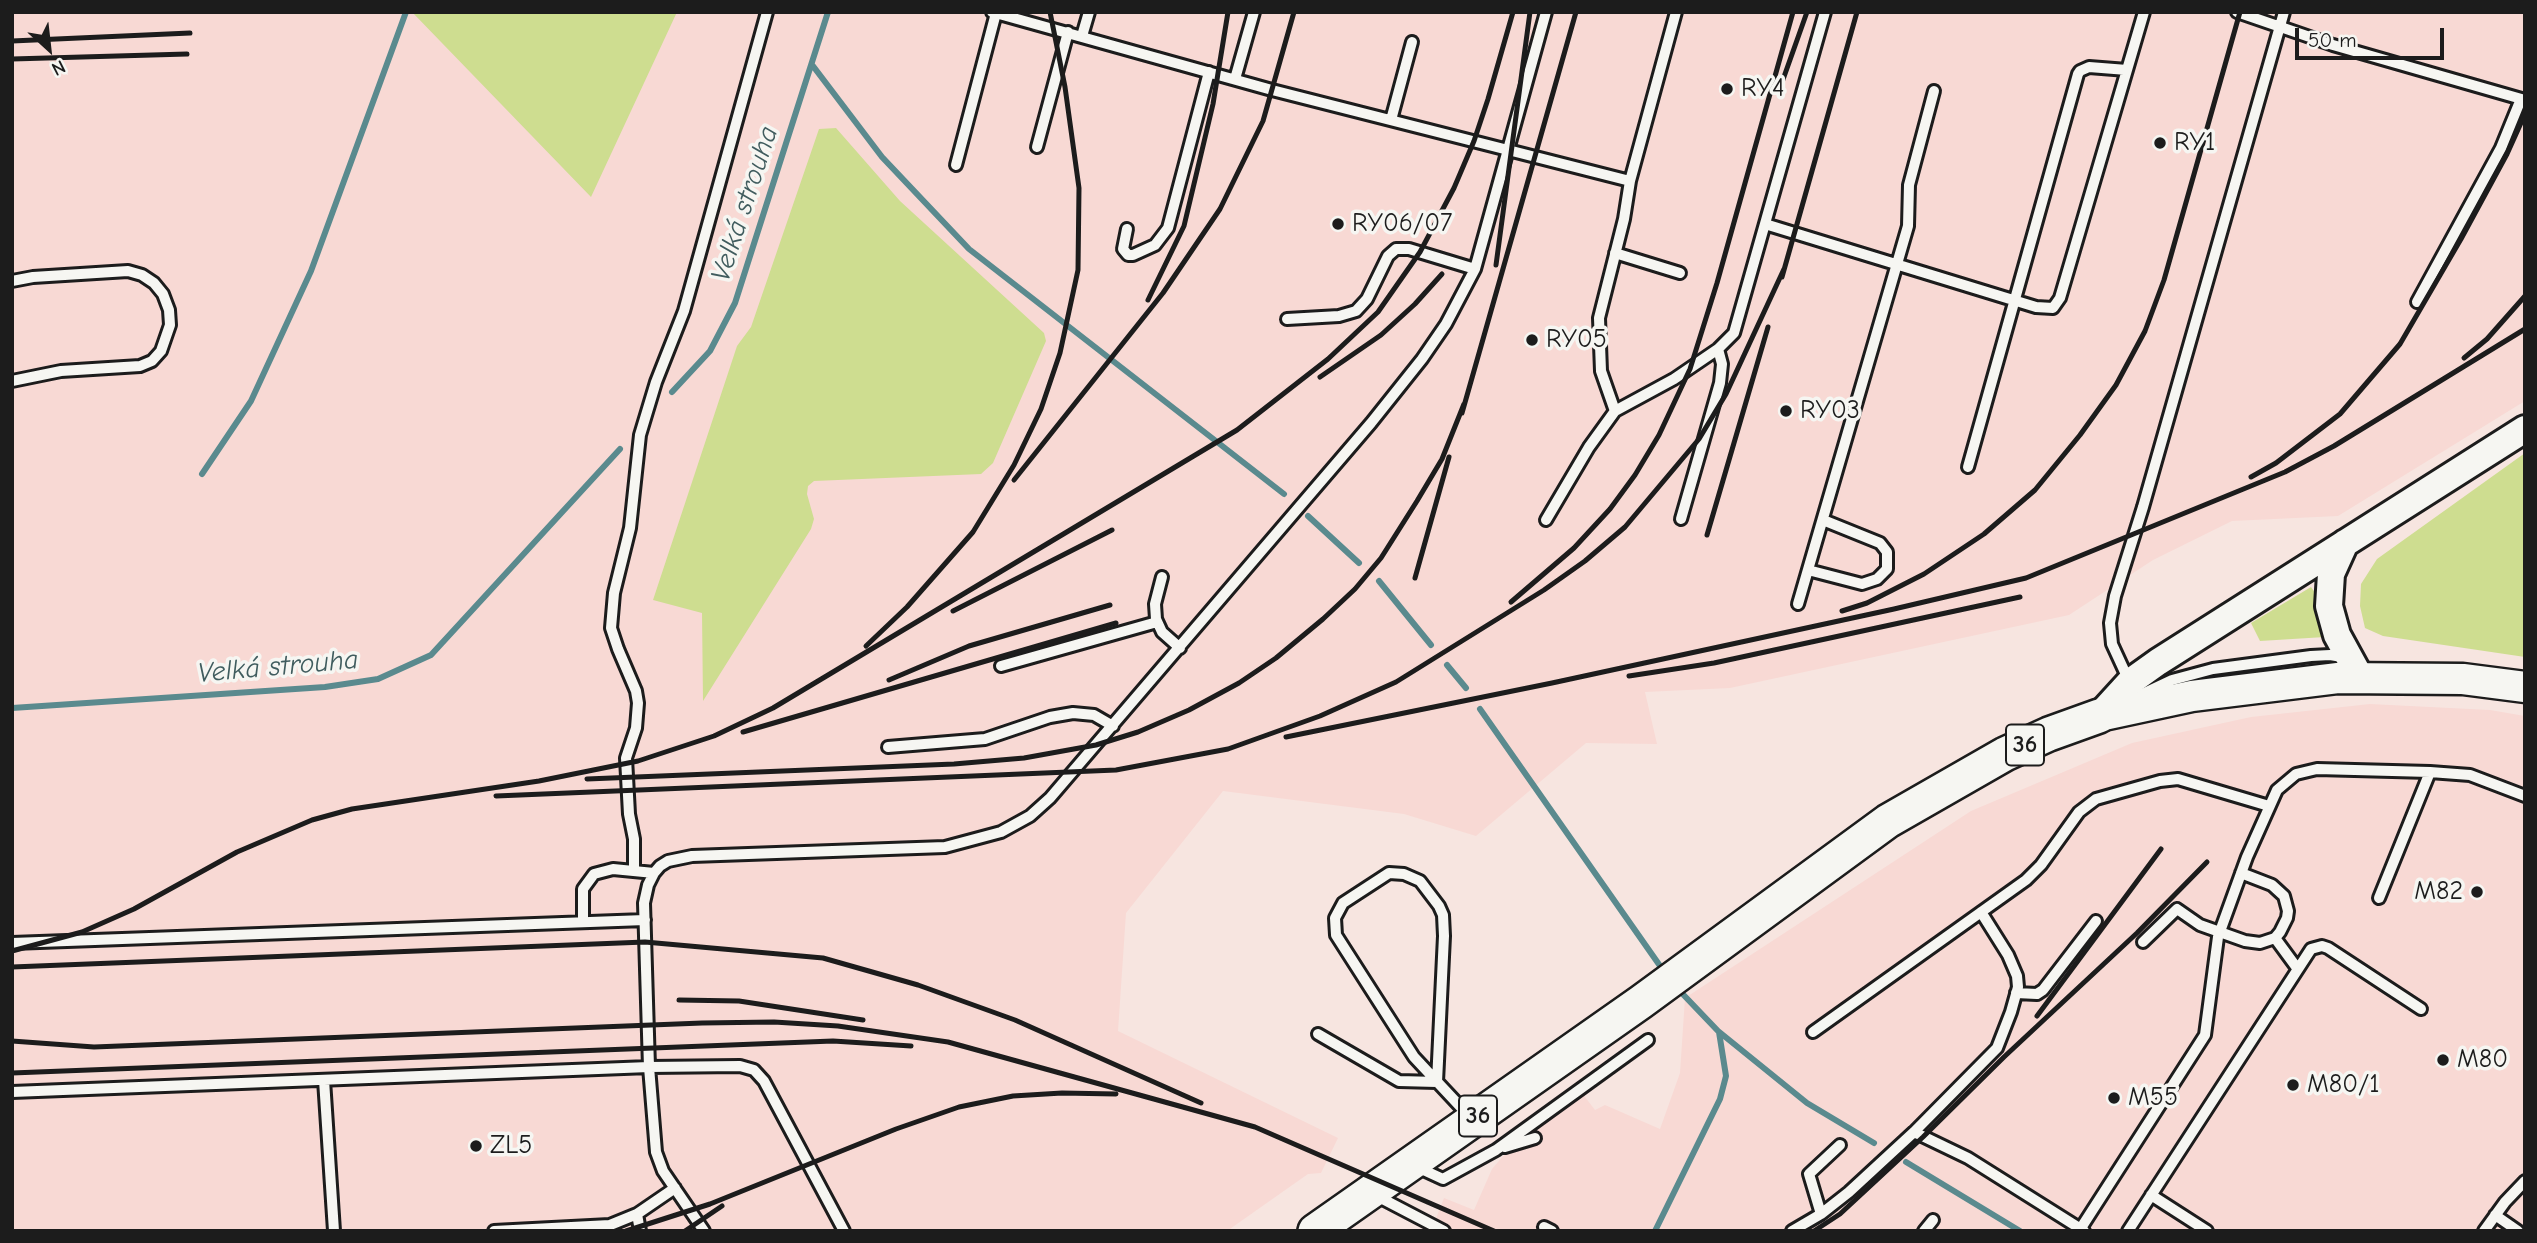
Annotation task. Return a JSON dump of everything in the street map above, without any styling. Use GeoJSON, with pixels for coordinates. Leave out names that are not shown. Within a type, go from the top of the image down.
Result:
{"type":"FeatureCollection","features":[{"type":"Feature","properties":{"kind":"main road"},"geometry":{"type":"LineString","coordinates":[[2099,716],[2204,694],[2355,668],[2525,687]]}},
{"type":"Feature","properties":{"kind":"main road","name":"36"},"geometry":{"type":"LineString","coordinates":[[1315,1231],[1641,1002],[1888,821],[2005,754],[2099,716]]}},
{"type":"Feature","properties":{"kind":"street"},"geometry":{"type":"LineString","coordinates":[[2099,716],[2130,682],[2158,662],[2525,429]]}},
{"type":"Feature","properties":{"kind":"street"},"geometry":{"type":"LineString","coordinates":[[2345,543],[2331,574],[2329,606],[2337,635],[2355,668]]}},
{"type":"Feature","properties":{"kind":"lane"},"geometry":{"type":"LineString","coordinates":[[634,871],[634,839],[629,814],[626,758],[636,728],[638,703],[636,691],[611,628],[614,593],[630,528],[640,435],[656,382],[684,311],[767,12]]}},
{"type":"Feature","properties":{"kind":"lane"},"geometry":{"type":"LineString","coordinates":[[1082,36],[1089,12]]}},
{"type":"Feature","properties":{"kind":"lane"},"geometry":{"type":"LineString","coordinates":[[1235,79],[1254,12]]}},
{"type":"Feature","properties":{"kind":"lane"},"geometry":{"type":"LineString","coordinates":[[704,1231],[663,1171],[656,1152],[649,1067],[645,920],[645,895],[654,873],[668,861],[692,856],[945,847],[986,838],[1016,824],[1042,806],[1180,648],[1422,359],[1462,297],[1475,269],[1493,208],[1546,12]]}},
{"type":"Feature","properties":{"kind":"lane"},"geometry":{"type":"LineString","coordinates":[[1615,411],[1601,371],[1598,334],[1602,300],[1624,219],[1630,181],[1676,12]]}},
{"type":"Feature","properties":{"kind":"lane"},"geometry":{"type":"LineString","coordinates":[[1546,520],[1589,447],[1615,411],[1674,379],[1718,349],[1734,332],[1825,12]]}},
{"type":"Feature","properties":{"kind":"lane"},"geometry":{"type":"LineString","coordinates":[[1765,224],[2014,301],[2048,309],[2056,306],[2144,12]]}},
{"type":"Feature","properties":{"kind":"lane"},"geometry":{"type":"LineString","coordinates":[[2236,12],[2280,28],[2523,100],[2501,148],[2417,302]]}},
{"type":"Feature","properties":{"kind":"lane"},"geometry":{"type":"LineString","coordinates":[[2130,682],[2112,645],[2110,623],[2115,596],[2143,508],[2284,12]]}},
{"type":"Feature","properties":{"kind":"lane"},"geometry":{"type":"LineString","coordinates":[[956,165],[994,13],[1235,79],[1630,181]]}},
{"type":"Feature","properties":{"kind":"lane"},"geometry":{"type":"LineString","coordinates":[[1037,147],[1068,32]]}},
{"type":"Feature","properties":{"kind":"lane"},"geometry":{"type":"LineString","coordinates":[[1391,120],[1412,42]]}},
{"type":"Feature","properties":{"kind":"lane"},"geometry":{"type":"LineString","coordinates":[[1968,467],[2080,71],[2089,67],[2127,70]]}},
{"type":"Feature","properties":{"kind":"lane"},"geometry":{"type":"LineString","coordinates":[[1127,229],[1124,249],[1128,255],[1133,255],[1155,245],[1168,228],[1209,72]]}},
{"type":"Feature","properties":{"kind":"lane"},"geometry":{"type":"LineString","coordinates":[[1798,604],[1910,219],[1911,177],[1934,91]]}},
{"type":"Feature","properties":{"kind":"lane"},"geometry":{"type":"LineString","coordinates":[[1287,319],[1339,316],[1356,311],[1367,299],[1388,256],[1396,249],[1409,249],[1475,269]]}},
{"type":"Feature","properties":{"kind":"lane"},"geometry":{"type":"LineString","coordinates":[[1615,253],[1680,273]]}},
{"type":"Feature","properties":{"kind":"lane"},"geometry":{"type":"LineString","coordinates":[[12,281],[33,276],[128,271],[142,275],[154,283],[169,310],[170,325],[161,351],[152,361],[140,366],[61,371],[12,381]]}},
{"type":"Feature","properties":{"kind":"lane"},"geometry":{"type":"LineString","coordinates":[[1681,519],[1720,383],[1722,364],[1718,349]]}},
{"type":"Feature","properties":{"kind":"lane"},"geometry":{"type":"LineString","coordinates":[[1808,570],[1862,584],[1877,579],[1887,569],[1887,552],[1880,543],[1823,520]]}},
{"type":"Feature","properties":{"kind":"lane"},"geometry":{"type":"LineString","coordinates":[[1162,578],[1155,604],[1157,622],[1162,632],[1180,648]]}},
{"type":"Feature","properties":{"kind":"lane"},"geometry":{"type":"LineString","coordinates":[[1001,666],[1157,622]]}},
{"type":"Feature","properties":{"kind":"lane"},"geometry":{"type":"LineString","coordinates":[[888,747],[985,739],[1073,713],[1094,715],[1113,726]]}},
{"type":"Feature","properties":{"kind":"lane"},"geometry":{"type":"LineString","coordinates":[[1914,1132],[1968,1158],[2082,1230],[2205,1035],[2220,932],[2269,806],[2277,790],[2286,781],[2306,770],[2430,772],[2470,775],[2525,796]]}},
{"type":"Feature","properties":{"kind":"lane"},"geometry":{"type":"LineString","coordinates":[[2379,898],[2430,772]]}},
{"type":"Feature","properties":{"kind":"lane"},"geometry":{"type":"LineString","coordinates":[[1813,1032],[2034,873],[2079,812],[2095,799],[2160,781],[2178,779],[2269,806]]}},
{"type":"Feature","properties":{"kind":"lane"},"geometry":{"type":"LineString","coordinates":[[583,922],[581,898],[587,880],[603,871],[654,873]]}},
{"type":"Feature","properties":{"kind":"lane"},"geometry":{"type":"LineString","coordinates":[[1437,1082],[1443,915],[1420,881],[1404,874],[1389,873],[1343,903],[1335,918],[1336,935],[1406,1045],[1437,1082],[1473,1120]]}},
{"type":"Feature","properties":{"kind":"lane"},"geometry":{"type":"LineString","coordinates":[[2143,942],[2177,909],[2200,925],[2252,943],[2274,938],[2287,918],[2284,896],[2273,885],[2241,873]]}},
{"type":"Feature","properties":{"kind":"lane"},"geometry":{"type":"LineString","coordinates":[[1798,1229],[1849,1192],[1914,1132],[1997,1048],[2016,993],[2017,976],[2015,967],[1981,912]]}},
{"type":"Feature","properties":{"kind":"lane"},"geometry":{"type":"LineString","coordinates":[[12,943],[645,920]]}},
{"type":"Feature","properties":{"kind":"lane"},"geometry":{"type":"LineString","coordinates":[[2016,993],[2030,995],[2043,990],[2096,921]]}},
{"type":"Feature","properties":{"kind":"lane"},"geometry":{"type":"LineString","coordinates":[[2274,938],[2297,968]]}},
{"type":"Feature","properties":{"kind":"lane"},"geometry":{"type":"LineString","coordinates":[[2128,1231],[2311,949],[2322,946],[2328,948],[2421,1009]]}},
{"type":"Feature","properties":{"kind":"lane"},"geometry":{"type":"LineString","coordinates":[[1318,1034],[1399,1081],[1437,1082]]}},
{"type":"Feature","properties":{"kind":"lane"},"geometry":{"type":"LineString","coordinates":[[1411,1164],[1443,1179],[1496,1150],[1648,1040]]}},
{"type":"Feature","properties":{"kind":"lane"},"geometry":{"type":"LineString","coordinates":[[12,1092],[649,1067],[740,1066],[754,1070],[764,1082],[844,1231]]}},
{"type":"Feature","properties":{"kind":"lane"},"geometry":{"type":"LineString","coordinates":[[324,1080],[334,1231]]}},
{"type":"Feature","properties":{"kind":"lane"},"geometry":{"type":"LineString","coordinates":[[1496,1150],[1535,1139]]}},
{"type":"Feature","properties":{"kind":"lane"},"geometry":{"type":"LineString","coordinates":[[1821,1214],[1809,1174],[1840,1145]]}},
{"type":"Feature","properties":{"kind":"lane"},"geometry":{"type":"LineString","coordinates":[[2484,1231],[2525,1181]]}},
{"type":"Feature","properties":{"kind":"lane"},"geometry":{"type":"LineString","coordinates":[[494,1231],[603,1226],[637,1214],[675,1188]]}},
{"type":"Feature","properties":{"kind":"lane"},"geometry":{"type":"LineString","coordinates":[[1370,1192],[1444,1231]]}},
{"type":"Feature","properties":{"kind":"lane"},"geometry":{"type":"LineString","coordinates":[[2151,1195],[2207,1231]]}},
{"type":"Feature","properties":{"kind":"lane"},"geometry":{"type":"LineString","coordinates":[[637,1214],[640,1231]]}},
{"type":"Feature","properties":{"kind":"lane"},"geometry":{"type":"LineString","coordinates":[[2495,1215],[2518,1231]]}},
{"type":"Feature","properties":{"kind":"lane"},"geometry":{"type":"LineString","coordinates":[[1924,1231],[1933,1220]]}},
{"type":"Feature","properties":{"kind":"shaded area"},"geometry":{"type":"Polygon","coordinates":[[[12,12],[2525,12],[2525,401],[2338,516],[2232,521],[2153,560],[2069,615],[1730,688],[1645,692],[1657,744],[1586,743],[1476,836],[1404,814],[1223,791],[1126,913],[1118,1031],[1338,1138],[1321,1173],[1308,1174],[1227,1231],[12,1231],[12,12]]]}},
{"type":"Feature","properties":{"kind":"shaded area"},"geometry":{"type":"Polygon","coordinates":[[[2370,704],[2490,710],[2525,716],[2525,1231],[1431,1231],[1444,1198],[1474,1210],[1492,1169],[1516,1141],[1582,1093],[1595,1110],[1605,1105],[1660,1129],[1680,1073],[1685,998],[1971,811],[2132,743],[2251,717],[2370,704]]]}},
{"type":"Feature","properties":{"kind":"green space"},"geometry":{"type":"Polygon","coordinates":[[[412,12],[677,12],[591,197],[412,12]]]}},
{"type":"Feature","properties":{"kind":"green space"},"geometry":{"type":"Polygon","coordinates":[[[836,128],[900,201],[1044,333],[1046,341],[993,463],[981,474],[814,481],[808,486],[807,494],[814,519],[811,529],[703,701],[702,613],[653,600],[737,346],[751,327],[819,129],[836,128]]]}},
{"type":"Feature","properties":{"kind":"green space"},"geometry":{"type":"Polygon","coordinates":[[[2525,453],[2525,657],[2383,636],[2365,628],[2360,606],[2361,584],[2377,559],[2525,453]]]}},
{"type":"Feature","properties":{"kind":"green space"},"geometry":{"type":"Polygon","coordinates":[[[2311,587],[2316,594],[2317,613],[2325,637],[2260,641],[2251,623],[2311,587]]]}},
{"type":"Feature","properties":{"kind":"waterway"},"geometry":{"type":"LineString","coordinates":[[202,474],[251,401],[311,271],[406,12]]}},
{"type":"Feature","properties":{"kind":"waterway","name":"Velká strouha"},"geometry":{"type":"LineString","coordinates":[[672,392],[710,351],[735,303],[828,12]]}},
{"type":"Feature","properties":{"kind":"waterway"},"geometry":{"type":"LineString","coordinates":[[813,66],[882,157],[969,249],[1284,494]]}},
{"type":"Feature","properties":{"kind":"waterway","name":"Velká strouha"},"geometry":{"type":"LineString","coordinates":[[12,708],[325,687],[378,679],[431,655],[620,449]]}},
{"type":"Feature","properties":{"kind":"waterway"},"geometry":{"type":"LineString","coordinates":[[1308,516],[1359,563]]}},
{"type":"Feature","properties":{"kind":"waterway"},"geometry":{"type":"LineString","coordinates":[[1379,581],[1431,645]]}},
{"type":"Feature","properties":{"kind":"waterway"},"geometry":{"type":"LineString","coordinates":[[1447,665],[1466,688]]}},
{"type":"Feature","properties":{"kind":"waterway"},"geometry":{"type":"LineString","coordinates":[[1480,709],[1665,973]]}},
{"type":"Feature","properties":{"kind":"waterway"},"geometry":{"type":"LineString","coordinates":[[1676,987],[1718,1031],[1807,1103],[1874,1143]]}},
{"type":"Feature","properties":{"kind":"waterway"},"geometry":{"type":"LineString","coordinates":[[1655,1231],[1720,1099],[1726,1076],[1719,1032]]}},
{"type":"Feature","properties":{"kind":"waterway"},"geometry":{"type":"LineString","coordinates":[[1906,1162],[2020,1231]]}},
{"type":"Feature","properties":{"kind":"railway"},"geometry":{"type":"LineString","coordinates":[[866,646],[907,607],[973,532],[1014,465],[1041,409],[1060,353],[1078,270],[1079,188],[1065,87],[1050,12]]}},
{"type":"Feature","properties":{"kind":"railway"},"geometry":{"type":"LineString","coordinates":[[1148,300],[1184,226],[1213,104],[1228,12]]}},
{"type":"Feature","properties":{"kind":"railway"},"geometry":{"type":"LineString","coordinates":[[1014,480],[1163,293],[1220,209],[1263,121],[1294,12]]}},
{"type":"Feature","properties":{"kind":"railway"},"geometry":{"type":"LineString","coordinates":[[12,951],[82,932],[134,909],[237,852],[312,820],[352,809],[539,781],[638,761],[714,736],[773,708],[1237,430],[1328,359],[1378,312],[1420,252],[1454,188],[1474,141],[1513,12]]}},
{"type":"Feature","properties":{"kind":"railway"},"geometry":{"type":"LineString","coordinates":[[1496,265],[1530,12]]}},
{"type":"Feature","properties":{"kind":"railway"},"geometry":{"type":"LineString","coordinates":[[1462,413],[1576,12]]}},
{"type":"Feature","properties":{"kind":"railway"},"geometry":{"type":"LineString","coordinates":[[1511,602],[1574,548],[1610,509],[1659,435],[1690,369],[1717,283],[1793,12]]}},
{"type":"Feature","properties":{"kind":"railway"},"geometry":{"type":"LineString","coordinates":[[1780,88],[1807,12]]}},
{"type":"Feature","properties":{"kind":"railway"},"geometry":{"type":"LineString","coordinates":[[1782,277],[1857,12]]}},
{"type":"Feature","properties":{"kind":"railway"},"geometry":{"type":"LineString","coordinates":[[1842,611],[1867,603],[1924,574],[1984,534],[2035,490],[2116,385],[2145,331],[2164,280],[2240,12]]}},
{"type":"Feature","properties":{"kind":"railway"},"geometry":{"type":"LineString","coordinates":[[12,41],[190,33]]}},
{"type":"Feature","properties":{"kind":"railway"},"geometry":{"type":"LineString","coordinates":[[12,59],[187,54]]}},
{"type":"Feature","properties":{"kind":"railway"},"geometry":{"type":"LineString","coordinates":[[2251,477],[2276,463],[2340,414],[2400,344],[2461,239],[2507,154],[2525,114]]}},
{"type":"Feature","properties":{"kind":"railway"},"geometry":{"type":"LineString","coordinates":[[496,796],[1116,770],[1228,749],[1320,716],[1396,682],[1544,590],[1585,561],[1625,527],[1699,439],[1726,394],[1784,269]]}},
{"type":"Feature","properties":{"kind":"railway"},"geometry":{"type":"LineString","coordinates":[[1320,377],[1381,335],[1415,304],[1442,274]]}},
{"type":"Feature","properties":{"kind":"railway"},"geometry":{"type":"LineString","coordinates":[[2464,358],[2487,339],[2525,296]]}},
{"type":"Feature","properties":{"kind":"railway"},"geometry":{"type":"LineString","coordinates":[[1707,535],[1768,327]]}},
{"type":"Feature","properties":{"kind":"railway"},"geometry":{"type":"LineString","coordinates":[[1286,737],[1552,683],[2026,578],[2285,472],[2334,446],[2525,329]]}},
{"type":"Feature","properties":{"kind":"railway"},"geometry":{"type":"LineString","coordinates":[[587,779],[954,764],[1024,758],[1096,745],[1138,732],[1189,710],[1239,683],[1276,658],[1355,589],[1381,558],[1442,459],[1464,404]]}},
{"type":"Feature","properties":{"kind":"railway"},"geometry":{"type":"LineString","coordinates":[[1415,578],[1449,457]]}},
{"type":"Feature","properties":{"kind":"railway"},"geometry":{"type":"LineString","coordinates":[[953,611],[1112,530]]}},
{"type":"Feature","properties":{"kind":"railway"},"geometry":{"type":"LineString","coordinates":[[1629,676],[1714,663],[2020,597]]}},
{"type":"Feature","properties":{"kind":"railway"},"geometry":{"type":"LineString","coordinates":[[889,680],[969,646],[1110,605]]}},
{"type":"Feature","properties":{"kind":"railway"},"geometry":{"type":"LineString","coordinates":[[743,732],[1116,623]]}},
{"type":"Feature","properties":{"kind":"railway"},"geometry":{"type":"LineString","coordinates":[[2037,1016],[2161,849]]}},
{"type":"Feature","properties":{"kind":"railway"},"geometry":{"type":"LineString","coordinates":[[1814,1231],[1840,1214],[1923,1137],[2137,933],[2207,862]]}},
{"type":"Feature","properties":{"kind":"railway"},"geometry":{"type":"LineString","coordinates":[[12,967],[645,942],[823,958],[918,985],[1015,1020],[1201,1103]]}},
{"type":"Feature","properties":{"kind":"railway"},"geometry":{"type":"LineString","coordinates":[[679,1000],[739,1001],[863,1020]]}},
{"type":"Feature","properties":{"kind":"railway"},"geometry":{"type":"LineString","coordinates":[[12,1041],[94,1047],[702,1023],[774,1022],[838,1026],[948,1042],[1255,1127],[1494,1231]]}},
{"type":"Feature","properties":{"kind":"railway"},"geometry":{"type":"LineString","coordinates":[[12,1073],[833,1041],[911,1046]]}},
{"type":"Feature","properties":{"kind":"railway"},"geometry":{"type":"LineString","coordinates":[[626,1231],[710,1204],[896,1129],[959,1107],[1013,1096],[1116,1094]]}},
{"type":"Feature","properties":{"kind":"railway"},"geometry":{"type":"LineString","coordinates":[[685,1231],[722,1206]]}},
{"type":"Feature","properties":{"kind":"place","name":"RY4"},"geometry":{"type":"Point","coordinates":[1727,89]}},
{"type":"Feature","properties":{"kind":"place","name":"RY1"},"geometry":{"type":"Point","coordinates":[2160,143]}},
{"type":"Feature","properties":{"kind":"place","name":"RY06/07"},"geometry":{"type":"Point","coordinates":[1338,224]}},
{"type":"Feature","properties":{"kind":"place","name":"RY05"},"geometry":{"type":"Point","coordinates":[1532,340]}},
{"type":"Feature","properties":{"kind":"place","name":"RY03"},"geometry":{"type":"Point","coordinates":[1786,411]}},
{"type":"Feature","properties":{"kind":"place","name":"M82"},"geometry":{"type":"Point","coordinates":[2477,892]}},
{"type":"Feature","properties":{"kind":"place","name":"M80"},"geometry":{"type":"Point","coordinates":[2443,1060]}},
{"type":"Feature","properties":{"kind":"place","name":"M80/1"},"geometry":{"type":"Point","coordinates":[2293,1085]}},
{"type":"Feature","properties":{"kind":"place","name":"M55"},"geometry":{"type":"Point","coordinates":[2114,1098]}},
{"type":"Feature","properties":{"kind":"place","name":"ZL5"},"geometry":{"type":"Point","coordinates":[476,1146]}}]}
